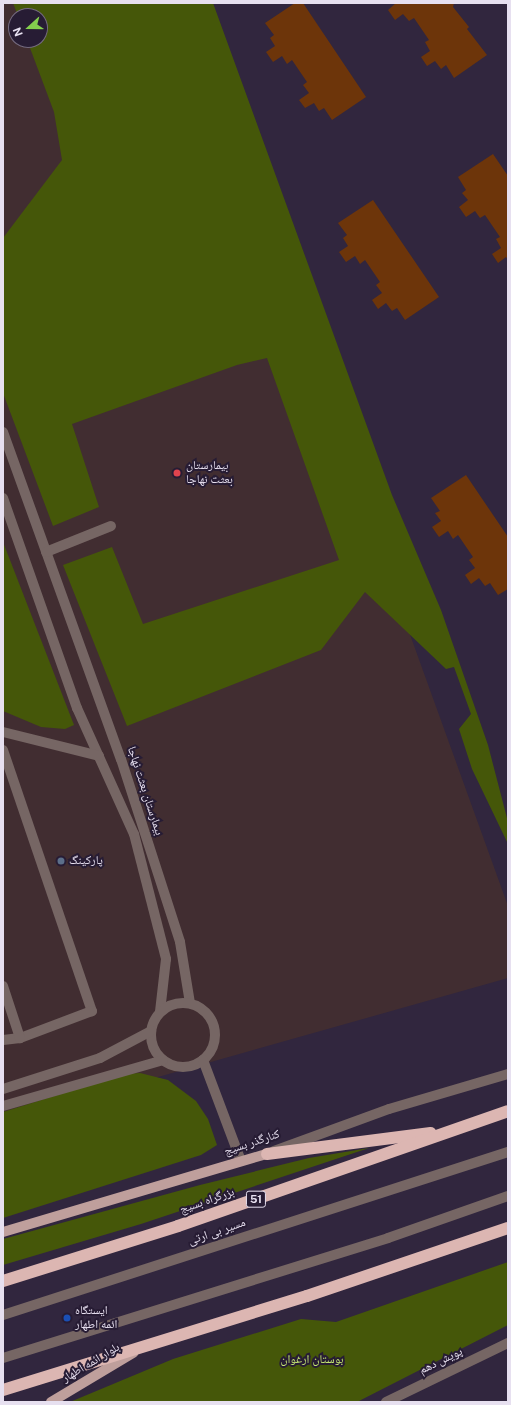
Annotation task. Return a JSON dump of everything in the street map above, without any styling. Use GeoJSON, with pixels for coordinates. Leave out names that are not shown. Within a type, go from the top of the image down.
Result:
{"type":"FeatureCollection","features":[{"type":"Feature","properties":{"kind":"highway","name":"بزرگراه بسیج"},"geometry":{"type":"LineString","coordinates":[[3,1281],[178,1226],[508,1111]]}},
{"type":"Feature","properties":{"kind":"highway"},"geometry":{"type":"LineString","coordinates":[[266,1154],[450,1131]]}},
{"type":"Feature","properties":{"kind":"highway"},"geometry":{"type":"LineString","coordinates":[[3,1390],[508,1228]]}},
{"type":"Feature","properties":{"kind":"main road","name":"کنارگذر بسیج"},"geometry":{"type":"LineString","coordinates":[[3,1232],[266,1154]]}},
{"type":"Feature","properties":{"kind":"main road","name":"بلوار ائمه اطهار"},"geometry":{"type":"LineString","coordinates":[[51,1402],[144,1346]]}},
{"type":"Feature","properties":{"kind":"street","name":"بیمارستان بعثت نهاجا"},"geometry":{"type":"LineString","coordinates":[[3,432],[152,854],[180,942],[190,1003]]}},
{"type":"Feature","properties":{"kind":"street","name":"بیمارستان بعثت نهاجا"},"geometry":{"type":"LineString","coordinates":[[3,498],[77,708],[134,834],[166,959],[160,1012]]}},
{"type":"Feature","properties":{"kind":"street"},"geometry":{"type":"LineString","coordinates":[[46,552],[110,526]]}},
{"type":"Feature","properties":{"kind":"street"},"geometry":{"type":"LineString","coordinates":[[3,732],[99,756]]}},
{"type":"Feature","properties":{"kind":"street"},"geometry":{"type":"LineString","coordinates":[[3,750],[92,1011],[20,1038],[3,1040]]}},
{"type":"Feature","properties":{"kind":"street"},"geometry":{"type":"LineString","coordinates":[[3,986],[20,1038]]}},
{"type":"Feature","properties":{"kind":"street"},"geometry":{"type":"LineString","coordinates":[[3,1106],[163,1060],[183,1067],[203,1060],[214,1043],[213,1023],[200,1007],[190,1003],[169,1006],[160,1012],[151,1031],[152,1042],[163,1060]]}},
{"type":"Feature","properties":{"kind":"street"},"geometry":{"type":"LineString","coordinates":[[3,1090],[100,1058],[151,1031]]}},
{"type":"Feature","properties":{"kind":"street"},"geometry":{"type":"LineString","coordinates":[[203,1060],[241,1161]]}},
{"type":"Feature","properties":{"kind":"street","name":"کنارگذر بسیج"},"geometry":{"type":"LineString","coordinates":[[266,1154],[318,1132],[508,1074]]}},
{"type":"Feature","properties":{"kind":"street","name":"مسیر بی ارتی"},"geometry":{"type":"LineString","coordinates":[[3,1315],[508,1152]]}},
{"type":"Feature","properties":{"kind":"street"},"geometry":{"type":"LineString","coordinates":[[3,1358],[388,1238],[508,1196]]}},
{"type":"Feature","properties":{"kind":"street","name":"پویش دهم"},"geometry":{"type":"LineString","coordinates":[[386,1402],[508,1343]]}},
{"type":"Feature","properties":{"kind":"shaded area","name":"بیمارستان بعثت نهاجا"},"geometry":{"type":"Polygon","coordinates":[[[3,3],[182,3],[508,906],[508,978],[158,1077],[3,1126],[3,3]]]}},
{"type":"Feature","properties":{"kind":"green space"},"geometry":{"type":"Polygon","coordinates":[[[13,3],[213,3],[392,495],[441,610],[488,745],[508,822],[508,844],[472,769],[459,729],[471,714],[454,667],[446,669],[365,592],[321,650],[127,726],[63,565],[112,547],[143,624],[339,560],[267,358],[237,365],[72,424],[99,507],[53,526],[3,393],[3,238],[62,160],[54,112],[30,48],[48,48],[48,8],[15,8],[13,3]]]}},
{"type":"Feature","properties":{"kind":"green space"},"geometry":{"type":"Polygon","coordinates":[[[3,542],[74,725],[65,729],[41,727],[3,711],[3,542]]]}},
{"type":"Feature","properties":{"kind":"green space"},"geometry":{"type":"Polygon","coordinates":[[[140,1073],[168,1080],[196,1101],[208,1119],[217,1145],[201,1155],[3,1218],[3,1112],[125,1074],[140,1073]]]}},
{"type":"Feature","properties":{"kind":"green space"},"geometry":{"type":"Polygon","coordinates":[[[369,1148],[141,1224],[3,1265],[3,1239],[200,1185],[309,1158],[369,1148]]]}},
{"type":"Feature","properties":{"kind":"green space","name":"بوستان ارغوان"},"geometry":{"type":"Polygon","coordinates":[[[508,1262],[508,1325],[357,1402],[70,1402],[173,1359],[301,1319],[336,1322],[508,1262]]]}},
{"type":"Feature","properties":{"kind":"building"},"geometry":{"type":"Polygon","coordinates":[[[295,3],[303,3],[366,97],[332,120],[324,108],[319,111],[314,103],[305,108],[299,100],[309,93],[303,85],[307,82],[292,60],[287,64],[282,56],[273,62],[266,52],[275,46],[270,38],[274,35],[265,23],[295,3]]]}},
{"type":"Feature","properties":{"kind":"building"},"geometry":{"type":"Polygon","coordinates":[[[396,3],[454,3],[453,7],[469,27],[467,29],[487,55],[454,78],[446,65],[441,69],[435,61],[427,66],[421,57],[430,51],[425,42],[429,40],[414,18],[409,21],[403,14],[395,20],[388,10],[396,3]]]}},
{"type":"Feature","properties":{"kind":"building"},"geometry":{"type":"Polygon","coordinates":[[[493,154],[508,176],[508,260],[506,257],[498,263],[492,254],[501,248],[496,239],[500,237],[485,215],[480,218],[475,211],[466,217],[459,207],[468,200],[462,193],[466,190],[458,177],[493,154]]]}},
{"type":"Feature","properties":{"kind":"building"},"geometry":{"type":"Polygon","coordinates":[[[373,200],[439,297],[405,320],[397,308],[392,311],[386,303],[378,309],[372,300],[382,293],[376,285],[380,282],[365,260],[360,264],[355,256],[346,262],[339,252],[348,246],[343,238],[347,235],[338,223],[373,200]]]}},
{"type":"Feature","properties":{"kind":"building"},"geometry":{"type":"Polygon","coordinates":[[[466,475],[508,537],[508,589],[498,595],[490,583],[485,586],[479,578],[471,584],[465,575],[475,568],[469,560],[473,557],[458,535],[453,539],[448,531],[439,537],[432,527],[441,521],[435,513],[440,511],[431,498],[466,475]]]}},
{"type":"Feature","properties":{"kind":"place","name":"بیمارستان بعثت نهاجا"},"geometry":{"type":"Point","coordinates":[177,473]}},
{"type":"Feature","properties":{"kind":"place","name":"پارکینگ"},"geometry":{"type":"Point","coordinates":[61,861]}},
{"type":"Feature","properties":{"kind":"place","name":"ایستگاه ائمه اطهار"},"geometry":{"type":"Point","coordinates":[67,1318]}}]}
